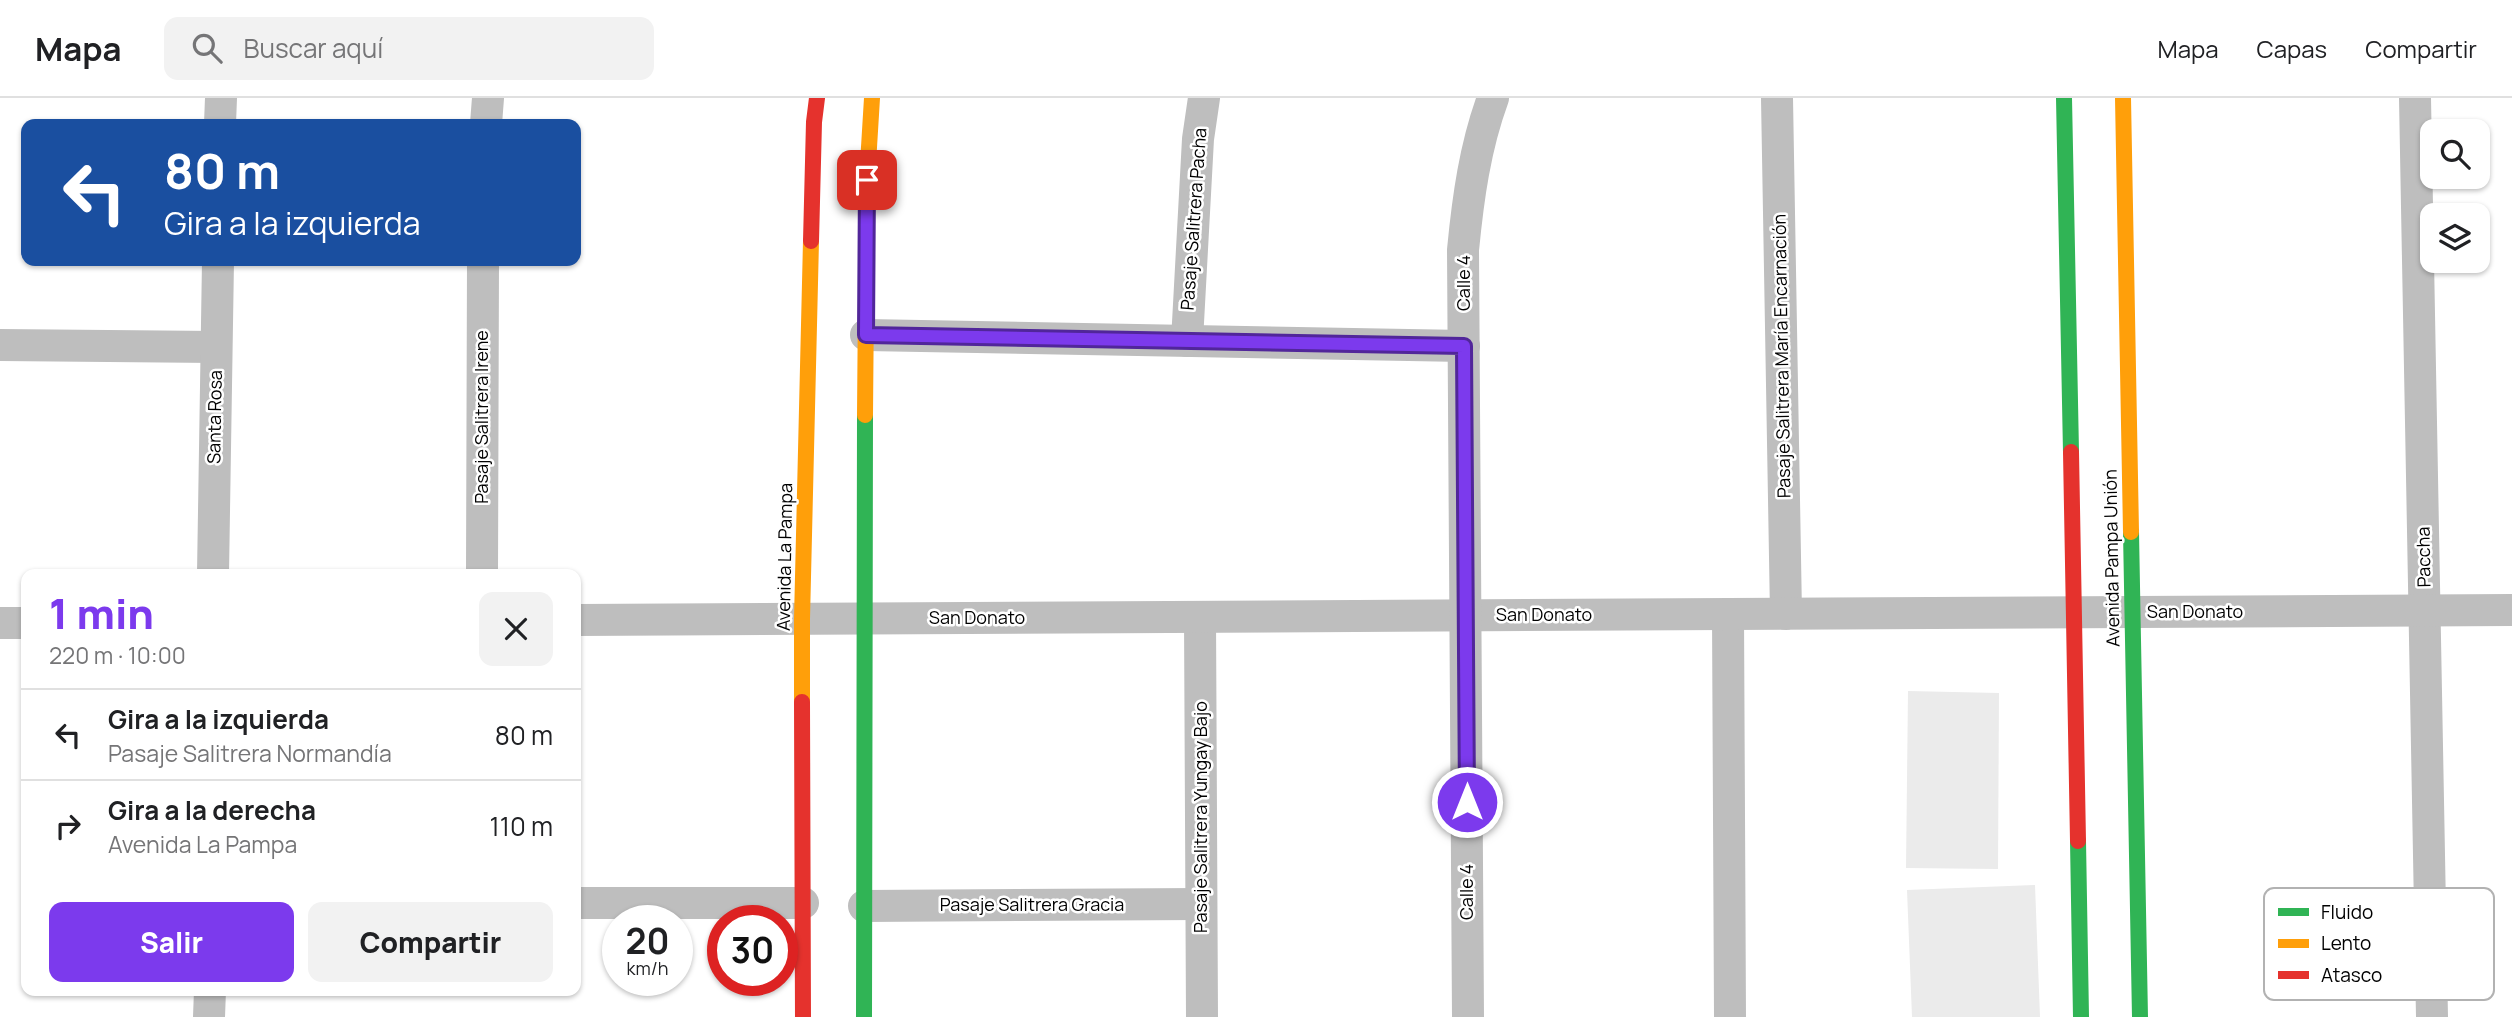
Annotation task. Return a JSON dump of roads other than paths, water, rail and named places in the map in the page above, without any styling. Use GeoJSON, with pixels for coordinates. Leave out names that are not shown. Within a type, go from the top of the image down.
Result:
{"type":"FeatureCollection","features":[{"type":"Feature","properties":{"kind":"street"},"geometry":{"type":"LineString","coordinates":[[220,119],[221,98]]}},
{"type":"Feature","properties":{"kind":"street"},"geometry":{"type":"LineString","coordinates":[[486,119],[488,98]]}},
{"type":"Feature","properties":{"kind":"street","name":"Avenida La Pampa"},"geometry":{"type":"LineString","coordinates":[[803,1017],[802,619],[814,122],[817,98]]}},
{"type":"Feature","properties":{"kind":"street"},"geometry":{"type":"LineString","coordinates":[[864,1017],[863,619],[867,180],[872,98]]}},
{"type":"Feature","properties":{"kind":"street","name":"Calle 4"},"geometry":{"type":"LineString","coordinates":[[1468,1017],[1463,250],[1477,152],[1493,98]]}},
{"type":"Feature","properties":{"kind":"street","name":"Pasaje Salitrera María Encarnación"},"geometry":{"type":"LineString","coordinates":[[1777,98],[1786,614]]}},
{"type":"Feature","properties":{"kind":"street"},"geometry":{"type":"LineString","coordinates":[[2064,98],[2081,1017]]}},
{"type":"Feature","properties":{"kind":"street","name":"Avenida Pampa Unión"},"geometry":{"type":"LineString","coordinates":[[2123,98],[2140,1017]]}},
{"type":"Feature","properties":{"kind":"street","name":"Paccha"},"geometry":{"type":"LineString","coordinates":[[2415,98],[2430,888]]}},
{"type":"Feature","properties":{"kind":"street","name":"Pasaje Salitrera Pacha"},"geometry":{"type":"LineString","coordinates":[[1187,341],[1201,99]]}},
{"type":"Feature","properties":{"kind":"street","name":"Santa Rosa"},"geometry":{"type":"LineString","coordinates":[[213,569],[218,266]]}},
{"type":"Feature","properties":{"kind":"street","name":"Pasaje Salitrera Irene"},"geometry":{"type":"LineString","coordinates":[[482,569],[483,266]]}},
{"type":"Feature","properties":{"kind":"street"},"geometry":{"type":"LineString","coordinates":[[866,335],[1464,346]]}},
{"type":"Feature","properties":{"kind":"street"},"geometry":{"type":"LineString","coordinates":[[0,345],[216,347]]}},
{"type":"Feature","properties":{"kind":"street","name":"San Donato"},"geometry":{"type":"LineString","coordinates":[[581,620],[2512,610]]}},
{"type":"Feature","properties":{"kind":"street"},"geometry":{"type":"LineString","coordinates":[[1728,614],[1730,1017]]}},
{"type":"Feature","properties":{"kind":"street","name":"Pasaje Salitrera Yungay Bajo"},"geometry":{"type":"LineString","coordinates":[[1200,617],[1202,1017]]}},
{"type":"Feature","properties":{"kind":"street"},"geometry":{"type":"LineString","coordinates":[[0,623],[21,623]]}},
{"type":"Feature","properties":{"kind":"street"},"geometry":{"type":"LineString","coordinates":[[581,903],[803,902]]}},
{"type":"Feature","properties":{"kind":"street","name":"Pasaje Salitrera Gracia"},"geometry":{"type":"LineString","coordinates":[[864,906],[1201,904]]}},
{"type":"Feature","properties":{"kind":"street"},"geometry":{"type":"LineString","coordinates":[[209,1017],[210,996]]}}]}
